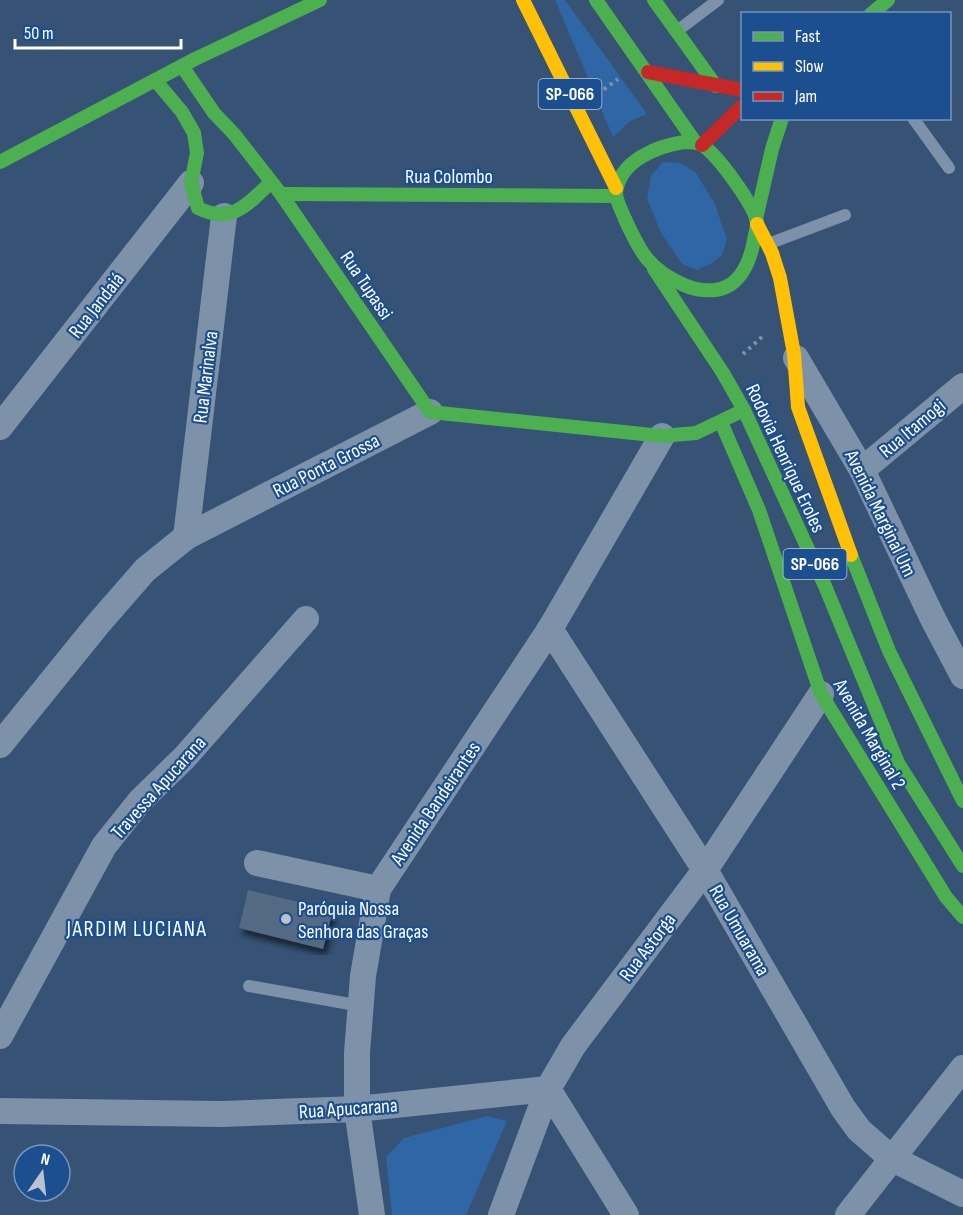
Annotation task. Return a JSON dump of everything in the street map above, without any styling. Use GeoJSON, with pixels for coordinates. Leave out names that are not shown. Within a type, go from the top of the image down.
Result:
{"type":"FeatureCollection","features":[{"type":"Feature","properties":{"kind":"main road"},"geometry":{"type":"LineString","coordinates":[[0,162],[195,58],[320,0]]}},
{"type":"Feature","properties":{"kind":"main road","name":"SP-066"},"geometry":{"type":"LineString","coordinates":[[523,0],[579,110],[639,246],[654,269],[686,287],[712,291],[731,286],[744,272],[749,259],[756,222],[738,187],[719,160],[698,144],[596,0]]}},
{"type":"Feature","properties":{"kind":"main road"},"geometry":{"type":"LineString","coordinates":[[654,0],[716,86]]}},
{"type":"Feature","properties":{"kind":"main road"},"geometry":{"type":"LineString","coordinates":[[873,12],[888,0]]}},
{"type":"Feature","properties":{"kind":"main road"},"geometry":{"type":"LineString","coordinates":[[195,58],[229,128],[207,129],[195,141]]}},
{"type":"Feature","properties":{"kind":"main road","name":"Rua Tupassi"},"geometry":{"type":"LineString","coordinates":[[182,66],[214,113],[229,128],[281,194],[430,412]]}},
{"type":"Feature","properties":{"kind":"main road"},"geometry":{"type":"LineString","coordinates":[[643,67],[716,86],[741,90]]}},
{"type":"Feature","properties":{"kind":"main road"},"geometry":{"type":"LineString","coordinates":[[155,80],[182,112],[194,133],[197,153],[191,183],[198,208],[215,216],[236,213],[271,182]]}},
{"type":"Feature","properties":{"kind":"main road"},"geometry":{"type":"LineString","coordinates":[[616,192],[632,165],[647,152],[669,143],[698,144],[741,107]]}},
{"type":"Feature","properties":{"kind":"main road"},"geometry":{"type":"LineString","coordinates":[[756,222],[772,149],[781,120]]}},
{"type":"Feature","properties":{"kind":"main road","name":"Rua Colombo"},"geometry":{"type":"LineString","coordinates":[[281,194],[616,192]]}},
{"type":"Feature","properties":{"kind":"main road","name":"Rodovia Henrique Eroles"},"geometry":{"type":"LineString","coordinates":[[756,222],[780,278],[794,354],[798,407],[852,558],[889,651],[963,801]]}},
{"type":"Feature","properties":{"kind":"main road","name":"Rodovia Henrique Eroles"},"geometry":{"type":"LineString","coordinates":[[654,269],[723,373],[744,410],[825,586],[898,763],[939,832],[963,866]]}},
{"type":"Feature","properties":{"kind":"main road"},"geometry":{"type":"LineString","coordinates":[[430,412],[662,436],[696,433],[744,410]]}},
{"type":"Feature","properties":{"kind":"main road","name":"Avenida Marginal 2"},"geometry":{"type":"LineString","coordinates":[[721,422],[766,528],[821,694],[946,897],[963,917]]}},
{"type":"Feature","properties":{"kind":"street","name":"Rua Jandaiá"},"geometry":{"type":"LineString","coordinates":[[0,427],[191,183]]}},
{"type":"Feature","properties":{"kind":"street","name":"Rua Marinalva"},"geometry":{"type":"LineString","coordinates":[[186,537],[224,216]]}},
{"type":"Feature","properties":{"kind":"street","name":"Avenida Marginal Um"},"geometry":{"type":"LineString","coordinates":[[794,354],[862,470],[933,619],[963,676]]}},
{"type":"Feature","properties":{"kind":"street","name":"Rua Itamogi"},"geometry":{"type":"LineString","coordinates":[[862,470],[963,386]]}},
{"type":"Feature","properties":{"kind":"street","name":"Rua Ponta Grossa"},"geometry":{"type":"LineString","coordinates":[[0,745],[145,570],[186,537],[430,412]]}},
{"type":"Feature","properties":{"kind":"street","name":"Avenida Bandeirantes"},"geometry":{"type":"LineString","coordinates":[[372,1215],[357,1109],[357,1053],[369,937],[378,889],[550,629],[662,436]]}},
{"type":"Feature","properties":{"kind":"street","name":"Travessa Apucarana"},"geometry":{"type":"LineString","coordinates":[[0,1036],[104,846],[140,801],[185,757],[306,619]]}},
{"type":"Feature","properties":{"kind":"street","name":"Rua Umuarama"},"geometry":{"type":"LineString","coordinates":[[550,629],[705,870],[843,1108],[859,1130],[891,1158],[963,1194]]}},
{"type":"Feature","properties":{"kind":"street","name":"Rua Astorga"},"geometry":{"type":"LineString","coordinates":[[501,1215],[548,1089],[573,1047],[705,870],[821,694]]}},
{"type":"Feature","properties":{"kind":"street"},"geometry":{"type":"LineString","coordinates":[[256,863],[378,889]]}},
{"type":"Feature","properties":{"kind":"street"},"geometry":{"type":"LineString","coordinates":[[848,1215],[963,1068]]}},
{"type":"Feature","properties":{"kind":"street"},"geometry":{"type":"LineString","coordinates":[[548,1089],[626,1215]]}},
{"type":"Feature","properties":{"kind":"street","name":"Rua Apucarana"},"geometry":{"type":"LineString","coordinates":[[0,1111],[222,1114],[357,1109],[548,1089]]}},
{"type":"Feature","properties":{"kind":"lane"},"geometry":{"type":"LineString","coordinates":[[676,32],[718,0]]}},
{"type":"Feature","properties":{"kind":"lane"},"geometry":{"type":"LineString","coordinates":[[914,120],[949,168]]}},
{"type":"Feature","properties":{"kind":"lane"},"geometry":{"type":"LineString","coordinates":[[767,244],[845,216]]}},
{"type":"Feature","properties":{"kind":"lane"},"geometry":{"type":"LineString","coordinates":[[249,986],[361,1006]]}},
{"type":"Feature","properties":{"kind":"path"},"geometry":{"type":"LineString","coordinates":[[579,110],[643,67]]}},
{"type":"Feature","properties":{"kind":"path"},"geometry":{"type":"LineString","coordinates":[[723,373],[786,314]]}},
{"type":"Feature","properties":{"kind":"shaded area"},"geometry":{"type":"Polygon","coordinates":[[[555,0],[565,0],[647,114],[630,121],[613,137],[555,0]]]}},
{"type":"Feature","properties":{"kind":"shaded area"},"geometry":{"type":"Polygon","coordinates":[[[663,162],[681,163],[696,173],[714,202],[727,239],[722,255],[697,270],[682,264],[661,233],[647,198],[651,176],[663,162]]]}},
{"type":"Feature","properties":{"kind":"shaded area"},"geometry":{"type":"Polygon","coordinates":[[[487,1116],[507,1121],[466,1215],[392,1215],[386,1157],[404,1138],[487,1116]]]}},
{"type":"Feature","properties":{"kind":"building","name":"Paróquia Nossa Senhora das Graças"},"geometry":{"type":"Polygon","coordinates":[[[248,890],[333,910],[323,949],[239,928],[248,890]]]}},
{"type":"Feature","properties":{"kind":"traffic: fast"},"geometry":{"type":"LineString","coordinates":[[0,162],[195,59],[320,0]]}},
{"type":"Feature","properties":{"kind":"traffic: fast"},"geometry":{"type":"LineString","coordinates":[[596,0],[695,142]]}},
{"type":"Feature","properties":{"kind":"traffic: fast"},"geometry":{"type":"LineString","coordinates":[[654,0],[716,86]]}},
{"type":"Feature","properties":{"kind":"traffic: fast"},"geometry":{"type":"LineString","coordinates":[[873,12],[888,0]]}},
{"type":"Feature","properties":{"kind":"traffic: fast"},"geometry":{"type":"LineString","coordinates":[[182,66],[214,113],[234,134],[281,194],[430,412],[662,436],[696,433],[744,410]]}},
{"type":"Feature","properties":{"kind":"traffic: fast"},"geometry":{"type":"LineString","coordinates":[[155,80],[182,112],[194,133],[197,153],[191,183],[198,208],[210,213],[221,214],[239,210],[271,182]]}},
{"type":"Feature","properties":{"kind":"traffic: fast"},"geometry":{"type":"LineString","coordinates":[[756,219],[772,149],[781,120]]}},
{"type":"Feature","properties":{"kind":"traffic: fast"},"geometry":{"type":"LineString","coordinates":[[684,142],[702,145],[709,150],[742,193],[757,222],[746,265],[737,279],[724,288],[695,289],[662,273],[641,250],[616,196],[619,182],[624,172],[632,164],[651,151],[684,142]]}},
{"type":"Feature","properties":{"kind":"traffic: fast"},"geometry":{"type":"LineString","coordinates":[[281,194],[616,196]]}},
{"type":"Feature","properties":{"kind":"traffic: fast"},"geometry":{"type":"LineString","coordinates":[[654,269],[723,373],[744,410],[825,586],[898,763],[963,866]]}},
{"type":"Feature","properties":{"kind":"traffic: fast"},"geometry":{"type":"LineString","coordinates":[[721,422],[759,510],[821,694],[946,897],[963,917]]}},
{"type":"Feature","properties":{"kind":"traffic: fast"},"geometry":{"type":"LineString","coordinates":[[851,555],[889,651],[963,801]]}},
{"type":"Feature","properties":{"kind":"traffic: slow"},"geometry":{"type":"LineString","coordinates":[[523,0],[616,188]]}},
{"type":"Feature","properties":{"kind":"traffic: slow"},"geometry":{"type":"LineString","coordinates":[[757,224],[772,253],[780,278],[794,354],[798,407],[851,555]]}},
{"type":"Feature","properties":{"kind":"traffic: jam"},"geometry":{"type":"LineString","coordinates":[[648,72],[741,90]]}},
{"type":"Feature","properties":{"kind":"traffic: jam"},"geometry":{"type":"LineString","coordinates":[[702,145],[741,107]]}},
{"type":"Feature","properties":{"kind":"place","name":"Paróquia Nossa Senhora das Graças"},"geometry":{"type":"Point","coordinates":[286,919]}},
{"type":"Feature","properties":{"kind":"district","name":"JARDIM LUCIANA"},"geometry":{"type":"Point","coordinates":[137,928]}}]}
